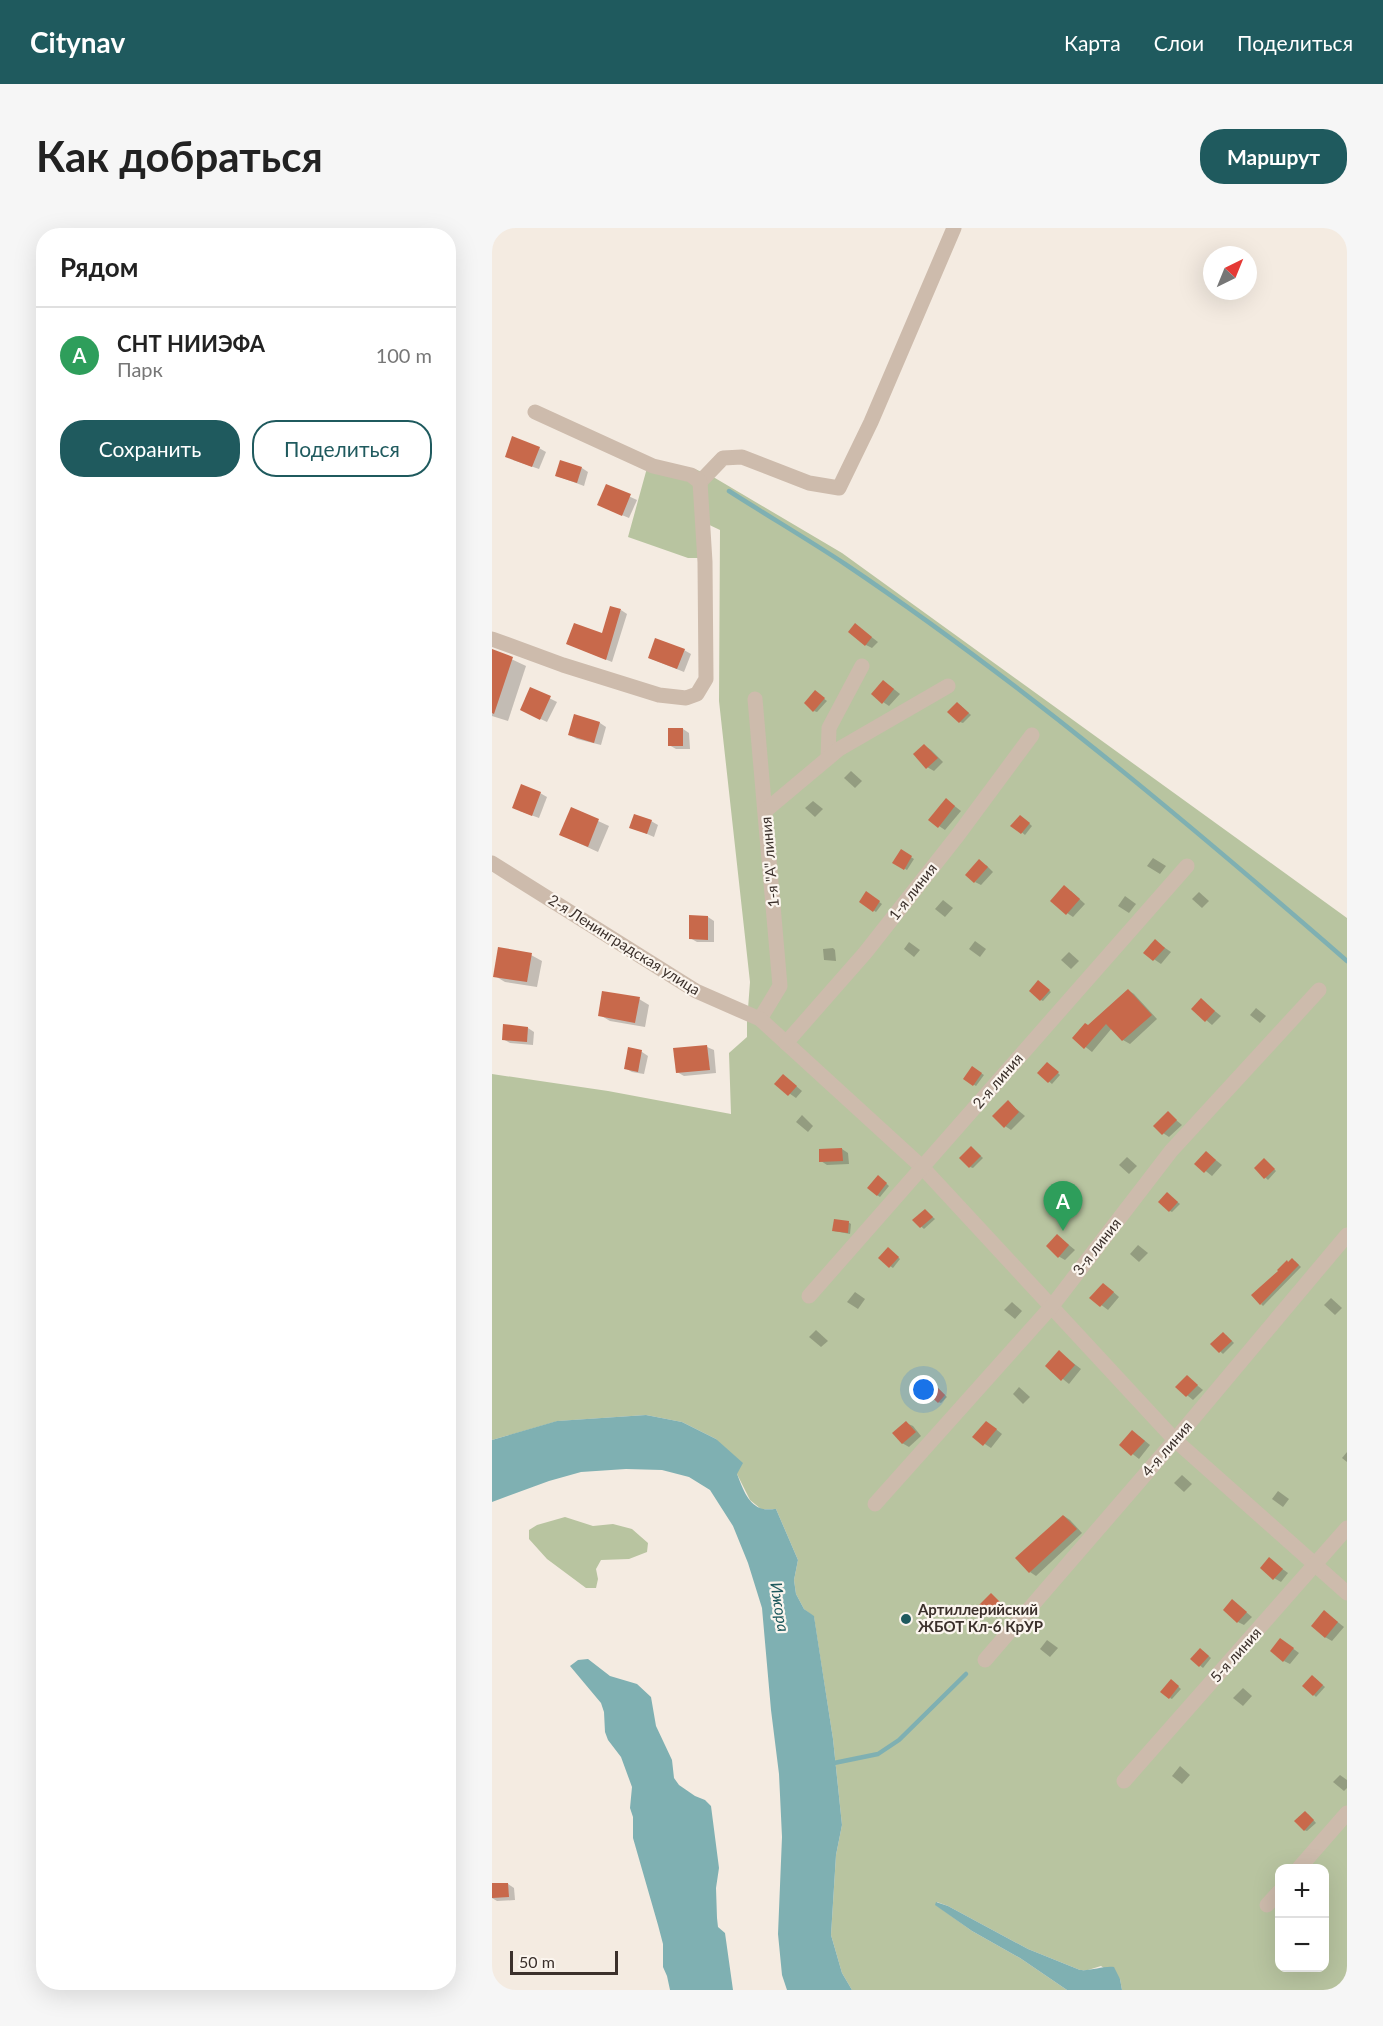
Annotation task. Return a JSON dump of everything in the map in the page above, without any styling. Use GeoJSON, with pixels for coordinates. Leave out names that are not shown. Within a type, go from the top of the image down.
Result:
{"type":"FeatureCollection","features":[{"type":"Feature","properties":{"kind":"street"},"geometry":{"type":"LineString","coordinates":[[492,639],[563,665],[658,695],[686,699],[697,693],[706,679],[705,562],[700,482],[723,458],[742,457],[809,483],[839,488],[871,422],[954,228]]}},
{"type":"Feature","properties":{"kind":"street"},"geometry":{"type":"LineString","coordinates":[[534,412],[653,466],[691,475],[700,482]]}},
{"type":"Feature","properties":{"kind":"street"},"geometry":{"type":"LineString","coordinates":[[828,758],[829,728],[862,666]]}},
{"type":"Feature","properties":{"kind":"street"},"geometry":{"type":"LineString","coordinates":[[765,811],[838,749],[948,686]]}},
{"type":"Feature","properties":{"kind":"street","name":"1-я \"А\" линия"},"geometry":{"type":"LineString","coordinates":[[755,699],[780,986],[760,1019]]}},
{"type":"Feature","properties":{"kind":"street","name":"1-я линия"},"geometry":{"type":"LineString","coordinates":[[786,1043],[872,944],[958,835],[1032,735]]}},
{"type":"Feature","properties":{"kind":"street","name":"2-я Ленинградская улица"},"geometry":{"type":"LineString","coordinates":[[492,863],[696,991],[760,1019],[923,1168],[1175,1440],[1347,1593]]}},
{"type":"Feature","properties":{"kind":"street","name":"2-я линия"},"geometry":{"type":"LineString","coordinates":[[809,1296],[1187,866]]}},
{"type":"Feature","properties":{"kind":"street","name":"3-я линия"},"geometry":{"type":"LineString","coordinates":[[875,1504],[1052,1306],[1171,1151],[1319,990]]}},
{"type":"Feature","properties":{"kind":"street","name":"4-я линия"},"geometry":{"type":"LineString","coordinates":[[985,1660],[1175,1440],[1347,1235]]}},
{"type":"Feature","properties":{"kind":"street","name":"5-я линия"},"geometry":{"type":"LineString","coordinates":[[1124,1781],[1347,1528]]}},
{"type":"Feature","properties":{"kind":"street"},"geometry":{"type":"LineString","coordinates":[[1303,1864],[1347,1813]]}},
{"type":"Feature","properties":{"kind":"street"},"geometry":{"type":"LineString","coordinates":[[1267,1905],[1275,1896]]}},
{"type":"Feature","properties":{"kind":"green space"},"geometry":{"type":"Polygon","coordinates":[[[647,468],[695,469],[715,478],[842,553],[1347,918],[1347,1990],[1122,1990],[1120,1979],[1101,1966],[1080,1970],[1028,1949],[937,1902],[936,1905],[972,1931],[1020,1958],[1067,1990],[852,1990],[842,1973],[831,1935],[836,1855],[842,1825],[833,1739],[814,1617],[804,1609],[796,1594],[794,1580],[798,1560],[776,1509],[761,1509],[750,1500],[716,1439],[682,1422],[646,1415],[558,1421],[492,1440],[492,1074],[608,1091],[731,1114],[729,1053],[747,1037],[750,982],[719,701],[720,530],[701,521],[700,558],[688,558],[628,537],[647,468]]]}},
{"type":"Feature","properties":{"kind":"green space"},"geometry":{"type":"Polygon","coordinates":[[[565,1517],[593,1526],[613,1524],[632,1529],[648,1543],[647,1552],[629,1559],[601,1560],[596,1569],[598,1579],[596,1588],[586,1588],[547,1559],[529,1539],[529,1530],[537,1525],[565,1517]]]}},
{"type":"Feature","properties":{"kind":"water","name":"Ижора"},"geometry":{"type":"Polygon","coordinates":[[[646,1415],[682,1422],[716,1439],[743,1463],[737,1474],[746,1494],[755,1506],[776,1509],[798,1560],[794,1580],[796,1594],[804,1609],[814,1616],[833,1739],[842,1825],[836,1855],[831,1935],[842,1973],[852,1990],[787,1990],[782,1975],[778,1934],[782,1837],[779,1774],[762,1608],[748,1563],[733,1526],[710,1490],[689,1477],[662,1470],[626,1469],[581,1472],[492,1502],[492,1440],[557,1421],[646,1415]]]}},
{"type":"Feature","properties":{"kind":"water"},"geometry":{"type":"Polygon","coordinates":[[[588,1659],[610,1676],[637,1684],[651,1697],[656,1726],[672,1760],[674,1778],[679,1785],[711,1806],[719,1868],[716,1888],[718,1927],[725,1933],[733,1990],[670,1990],[663,1967],[663,1944],[633,1838],[633,1817],[630,1808],[632,1787],[621,1757],[605,1732],[601,1703],[570,1666],[578,1660],[588,1659]]]}},
{"type":"Feature","properties":{"kind":"water"},"geometry":{"type":"Polygon","coordinates":[[[936,1902],[948,1906],[1028,1949],[1080,1970],[1114,1967],[1122,1990],[1067,1990],[1020,1958],[972,1931],[935,1905],[936,1902]]]}},
{"type":"Feature","properties":{"kind":"building"},"geometry":{"type":"Polygon","coordinates":[[[512,436],[540,447],[532,467],[505,457],[512,436]]]}},
{"type":"Feature","properties":{"kind":"building"},"geometry":{"type":"Polygon","coordinates":[[[560,460],[582,467],[577,483],[555,476],[560,460]]]}},
{"type":"Feature","properties":{"kind":"building"},"geometry":{"type":"Polygon","coordinates":[[[606,484],[631,494],[622,516],[597,505],[606,484]]]}},
{"type":"Feature","properties":{"kind":"building"},"geometry":{"type":"Polygon","coordinates":[[[610,606],[621,609],[606,660],[566,644],[574,623],[602,633],[610,606]]]}},
{"type":"Feature","properties":{"kind":"building"},"geometry":{"type":"Polygon","coordinates":[[[855,623],[872,637],[865,646],[848,632],[855,623]]]}},
{"type":"Feature","properties":{"kind":"building"},"geometry":{"type":"Polygon","coordinates":[[[655,638],[685,649],[677,669],[648,658],[655,638]]]}},
{"type":"Feature","properties":{"kind":"building"},"geometry":{"type":"Polygon","coordinates":[[[492,649],[513,657],[494,714],[492,713],[492,649]]]}},
{"type":"Feature","properties":{"kind":"building"},"geometry":{"type":"Polygon","coordinates":[[[883,680],[894,689],[882,704],[871,694],[883,680]]]}},
{"type":"Feature","properties":{"kind":"building"},"geometry":{"type":"Polygon","coordinates":[[[530,687],[551,696],[540,720],[520,710],[530,687]]]}},
{"type":"Feature","properties":{"kind":"building"},"geometry":{"type":"Polygon","coordinates":[[[815,690],[825,698],[813,712],[804,703],[815,690]]]}},
{"type":"Feature","properties":{"kind":"building"},"geometry":{"type":"Polygon","coordinates":[[[957,702],[969,713],[959,723],[947,712],[957,702]]]}},
{"type":"Feature","properties":{"kind":"building"},"geometry":{"type":"Polygon","coordinates":[[[574,714],[600,722],[594,743],[568,735],[574,714]]]}},
{"type":"Feature","properties":{"kind":"building"},"geometry":{"type":"Polygon","coordinates":[[[668,728],[683,728],[683,746],[668,746],[668,728]]]}},
{"type":"Feature","properties":{"kind":"building"},"geometry":{"type":"Polygon","coordinates":[[[924,744],[938,758],[926,769],[913,754],[924,744]]]}},
{"type":"Feature","properties":{"kind":"building"},"geometry":{"type":"Polygon","coordinates":[[[521,784],[541,792],[532,816],[512,808],[521,784]]]}},
{"type":"Feature","properties":{"kind":"building"},"geometry":{"type":"Polygon","coordinates":[[[946,798],[955,806],[938,828],[928,820],[946,798]]]}},
{"type":"Feature","properties":{"kind":"building"},"geometry":{"type":"Polygon","coordinates":[[[571,807],[599,819],[588,847],[559,835],[571,807]]]}},
{"type":"Feature","properties":{"kind":"building"},"geometry":{"type":"Polygon","coordinates":[[[634,814],[652,820],[647,834],[629,828],[634,814]]]}},
{"type":"Feature","properties":{"kind":"building"},"geometry":{"type":"Polygon","coordinates":[[[1020,815],[1030,823],[1021,834],[1010,826],[1020,815]]]}},
{"type":"Feature","properties":{"kind":"building"},"geometry":{"type":"Polygon","coordinates":[[[901,849],[912,856],[904,870],[892,863],[901,849]]]}},
{"type":"Feature","properties":{"kind":"building"},"geometry":{"type":"Polygon","coordinates":[[[979,859],[988,867],[974,883],[965,875],[979,859]]]}},
{"type":"Feature","properties":{"kind":"building"},"geometry":{"type":"Polygon","coordinates":[[[1064,885],[1080,899],[1066,915],[1050,901],[1064,885]]]}},
{"type":"Feature","properties":{"kind":"building"},"geometry":{"type":"Polygon","coordinates":[[[866,891],[880,901],[873,912],[859,902],[866,891]]]}},
{"type":"Feature","properties":{"kind":"building"},"geometry":{"type":"Polygon","coordinates":[[[689,915],[708,916],[708,940],[689,939],[689,915]]]}},
{"type":"Feature","properties":{"kind":"building"},"geometry":{"type":"Polygon","coordinates":[[[1155,939],[1165,948],[1153,961],[1143,953],[1155,939]]]}},
{"type":"Feature","properties":{"kind":"building"},"geometry":{"type":"Polygon","coordinates":[[[498,947],[532,953],[527,982],[493,977],[498,947]]]}},
{"type":"Feature","properties":{"kind":"building"},"geometry":{"type":"Polygon","coordinates":[[[1038,980],[1050,990],[1040,1001],[1029,991],[1038,980]]]}},
{"type":"Feature","properties":{"kind":"building"},"geometry":{"type":"Polygon","coordinates":[[[1128,989],[1152,1015],[1122,1041],[1106,1024],[1084,1049],[1072,1038],[1085,1023],[1088,1025],[1128,989]]]}},
{"type":"Feature","properties":{"kind":"building"},"geometry":{"type":"Polygon","coordinates":[[[602,991],[640,997],[635,1023],[598,1016],[602,991]]]}},
{"type":"Feature","properties":{"kind":"building"},"geometry":{"type":"Polygon","coordinates":[[[1201,998],[1215,1011],[1205,1022],[1191,1009],[1201,998]]]}},
{"type":"Feature","properties":{"kind":"building"},"geometry":{"type":"Polygon","coordinates":[[[503,1024],[528,1027],[527,1042],[502,1040],[503,1024]]]}},
{"type":"Feature","properties":{"kind":"building"},"geometry":{"type":"Polygon","coordinates":[[[707,1045],[710,1070],[676,1073],[673,1048],[707,1045]]]}},
{"type":"Feature","properties":{"kind":"building"},"geometry":{"type":"Polygon","coordinates":[[[628,1047],[642,1050],[638,1072],[624,1069],[628,1047]]]}},
{"type":"Feature","properties":{"kind":"building"},"geometry":{"type":"Polygon","coordinates":[[[1047,1062],[1059,1072],[1048,1083],[1037,1073],[1047,1062]]]}},
{"type":"Feature","properties":{"kind":"building"},"geometry":{"type":"Polygon","coordinates":[[[972,1066],[982,1073],[973,1086],[963,1079],[972,1066]]]}},
{"type":"Feature","properties":{"kind":"building"},"geometry":{"type":"Polygon","coordinates":[[[783,1074],[797,1086],[788,1096],[774,1084],[783,1074]]]}},
{"type":"Feature","properties":{"kind":"building"},"geometry":{"type":"Polygon","coordinates":[[[1008,1100],[1019,1112],[1004,1128],[992,1116],[1008,1100]]]}},
{"type":"Feature","properties":{"kind":"building"},"geometry":{"type":"Polygon","coordinates":[[[1168,1111],[1177,1120],[1162,1135],[1153,1126],[1168,1111]]]}},
{"type":"Feature","properties":{"kind":"building"},"geometry":{"type":"Polygon","coordinates":[[[971,1146],[981,1156],[969,1168],[959,1158],[971,1146]]]}},
{"type":"Feature","properties":{"kind":"building"},"geometry":{"type":"Polygon","coordinates":[[[842,1148],[843,1161],[819,1162],[819,1149],[842,1148]]]}},
{"type":"Feature","properties":{"kind":"building"},"geometry":{"type":"Polygon","coordinates":[[[1206,1151],[1216,1160],[1204,1173],[1194,1164],[1206,1151]]]}},
{"type":"Feature","properties":{"kind":"building"},"geometry":{"type":"Polygon","coordinates":[[[1264,1158],[1275,1169],[1264,1179],[1254,1168],[1264,1158]]]}},
{"type":"Feature","properties":{"kind":"building"},"geometry":{"type":"Polygon","coordinates":[[[878,1175],[887,1183],[877,1196],[867,1188],[878,1175]]]}},
{"type":"Feature","properties":{"kind":"building"},"geometry":{"type":"Polygon","coordinates":[[[1167,1192],[1178,1202],[1169,1212],[1158,1202],[1167,1192]]]}},
{"type":"Feature","properties":{"kind":"building"},"geometry":{"type":"Polygon","coordinates":[[[925,1209],[933,1217],[920,1228],[912,1220],[925,1209]]]}},
{"type":"Feature","properties":{"kind":"building"},"geometry":{"type":"Polygon","coordinates":[[[834,1219],[849,1221],[848,1233],[832,1231],[834,1219]]]}},
{"type":"Feature","properties":{"kind":"building"},"geometry":{"type":"Polygon","coordinates":[[[1057,1234],[1069,1245],[1058,1258],[1046,1246],[1057,1234]]]}},
{"type":"Feature","properties":{"kind":"building"},"geometry":{"type":"Polygon","coordinates":[[[888,1247],[899,1257],[889,1268],[878,1258],[888,1247]]]}},
{"type":"Feature","properties":{"kind":"building"},"geometry":{"type":"Polygon","coordinates":[[[1292,1258],[1299,1265],[1260,1305],[1251,1295],[1287,1260],[1288,1262],[1292,1258]]]}},
{"type":"Feature","properties":{"kind":"building"},"geometry":{"type":"Polygon","coordinates":[[[1103,1283],[1114,1292],[1100,1307],[1089,1298],[1103,1283]]]}},
{"type":"Feature","properties":{"kind":"building"},"geometry":{"type":"Polygon","coordinates":[[[1223,1332],[1232,1341],[1219,1353],[1210,1344],[1223,1332]]]}},
{"type":"Feature","properties":{"kind":"building"},"geometry":{"type":"Polygon","coordinates":[[[1059,1350],[1075,1365],[1061,1381],[1045,1366],[1059,1350]]]}},
{"type":"Feature","properties":{"kind":"building"},"geometry":{"type":"Polygon","coordinates":[[[1187,1375],[1198,1385],[1186,1397],[1175,1387],[1187,1375]]]}},
{"type":"Feature","properties":{"kind":"building"},"geometry":{"type":"Polygon","coordinates":[[[934,1384],[945,1395],[938,1403],[926,1392],[934,1384]]]}},
{"type":"Feature","properties":{"kind":"building"},"geometry":{"type":"Polygon","coordinates":[[[906,1421],[916,1432],[902,1444],[892,1433],[906,1421]]]}},
{"type":"Feature","properties":{"kind":"building"},"geometry":{"type":"Polygon","coordinates":[[[986,1421],[997,1429],[983,1446],[972,1437],[986,1421]]]}},
{"type":"Feature","properties":{"kind":"building"},"geometry":{"type":"Polygon","coordinates":[[[1132,1430],[1145,1441],[1131,1456],[1119,1445],[1132,1430]]]}},
{"type":"Feature","properties":{"kind":"building"},"geometry":{"type":"Polygon","coordinates":[[[1063,1515],[1077,1529],[1029,1573],[1015,1558],[1063,1515]]]}},
{"type":"Feature","properties":{"kind":"building"},"geometry":{"type":"Polygon","coordinates":[[[1269,1557],[1283,1569],[1273,1580],[1260,1568],[1269,1557]]]}},
{"type":"Feature","properties":{"kind":"building"},"geometry":{"type":"Polygon","coordinates":[[[991,1593],[1002,1604],[990,1616],[979,1605],[991,1593]]]}},
{"type":"Feature","properties":{"kind":"building"},"geometry":{"type":"Polygon","coordinates":[[[1232,1599],[1247,1612],[1237,1623],[1223,1610],[1232,1599]]]}},
{"type":"Feature","properties":{"kind":"building"},"geometry":{"type":"Polygon","coordinates":[[[1324,1610],[1338,1622],[1325,1638],[1311,1626],[1324,1610]]]}},
{"type":"Feature","properties":{"kind":"building"},"geometry":{"type":"Polygon","coordinates":[[[1280,1638],[1294,1648],[1283,1662],[1270,1651],[1280,1638]]]}},
{"type":"Feature","properties":{"kind":"building"},"geometry":{"type":"Polygon","coordinates":[[[1200,1648],[1209,1656],[1199,1667],[1190,1659],[1200,1648]]]}},
{"type":"Feature","properties":{"kind":"building"},"geometry":{"type":"Polygon","coordinates":[[[1312,1675],[1323,1685],[1313,1696],[1302,1686],[1312,1675]]]}},
{"type":"Feature","properties":{"kind":"building"},"geometry":{"type":"Polygon","coordinates":[[[1171,1679],[1179,1686],[1169,1699],[1160,1692],[1171,1679]]]}},
{"type":"Feature","properties":{"kind":"building"},"geometry":{"type":"Polygon","coordinates":[[[1305,1811],[1314,1820],[1304,1831],[1294,1821],[1305,1811]]]}},
{"type":"Feature","properties":{"kind":"building"},"geometry":{"type":"Polygon","coordinates":[[[492,1883],[508,1883],[509,1897],[492,1898],[492,1883]]]}},
{"type":"Feature","properties":{"kind":"waterway"},"geometry":{"type":"LineString","coordinates":[[729,491],[845,564],[911,609],[1039,705],[1164,805],[1347,961]]}},
{"type":"Feature","properties":{"kind":"waterway"},"geometry":{"type":"LineString","coordinates":[[834,1763],[878,1754],[899,1740],[966,1674]]}},
{"type":"Feature","properties":{"kind":"place","name":"СНТ НИИЭФА"},"geometry":{"type":"Point","coordinates":[1063,1231]}},
{"type":"Feature","properties":{"kind":"place","name":"Артиллерийский ЖБОТ Кл-6 КрУР"},"geometry":{"type":"Point","coordinates":[906,1619]}}]}
